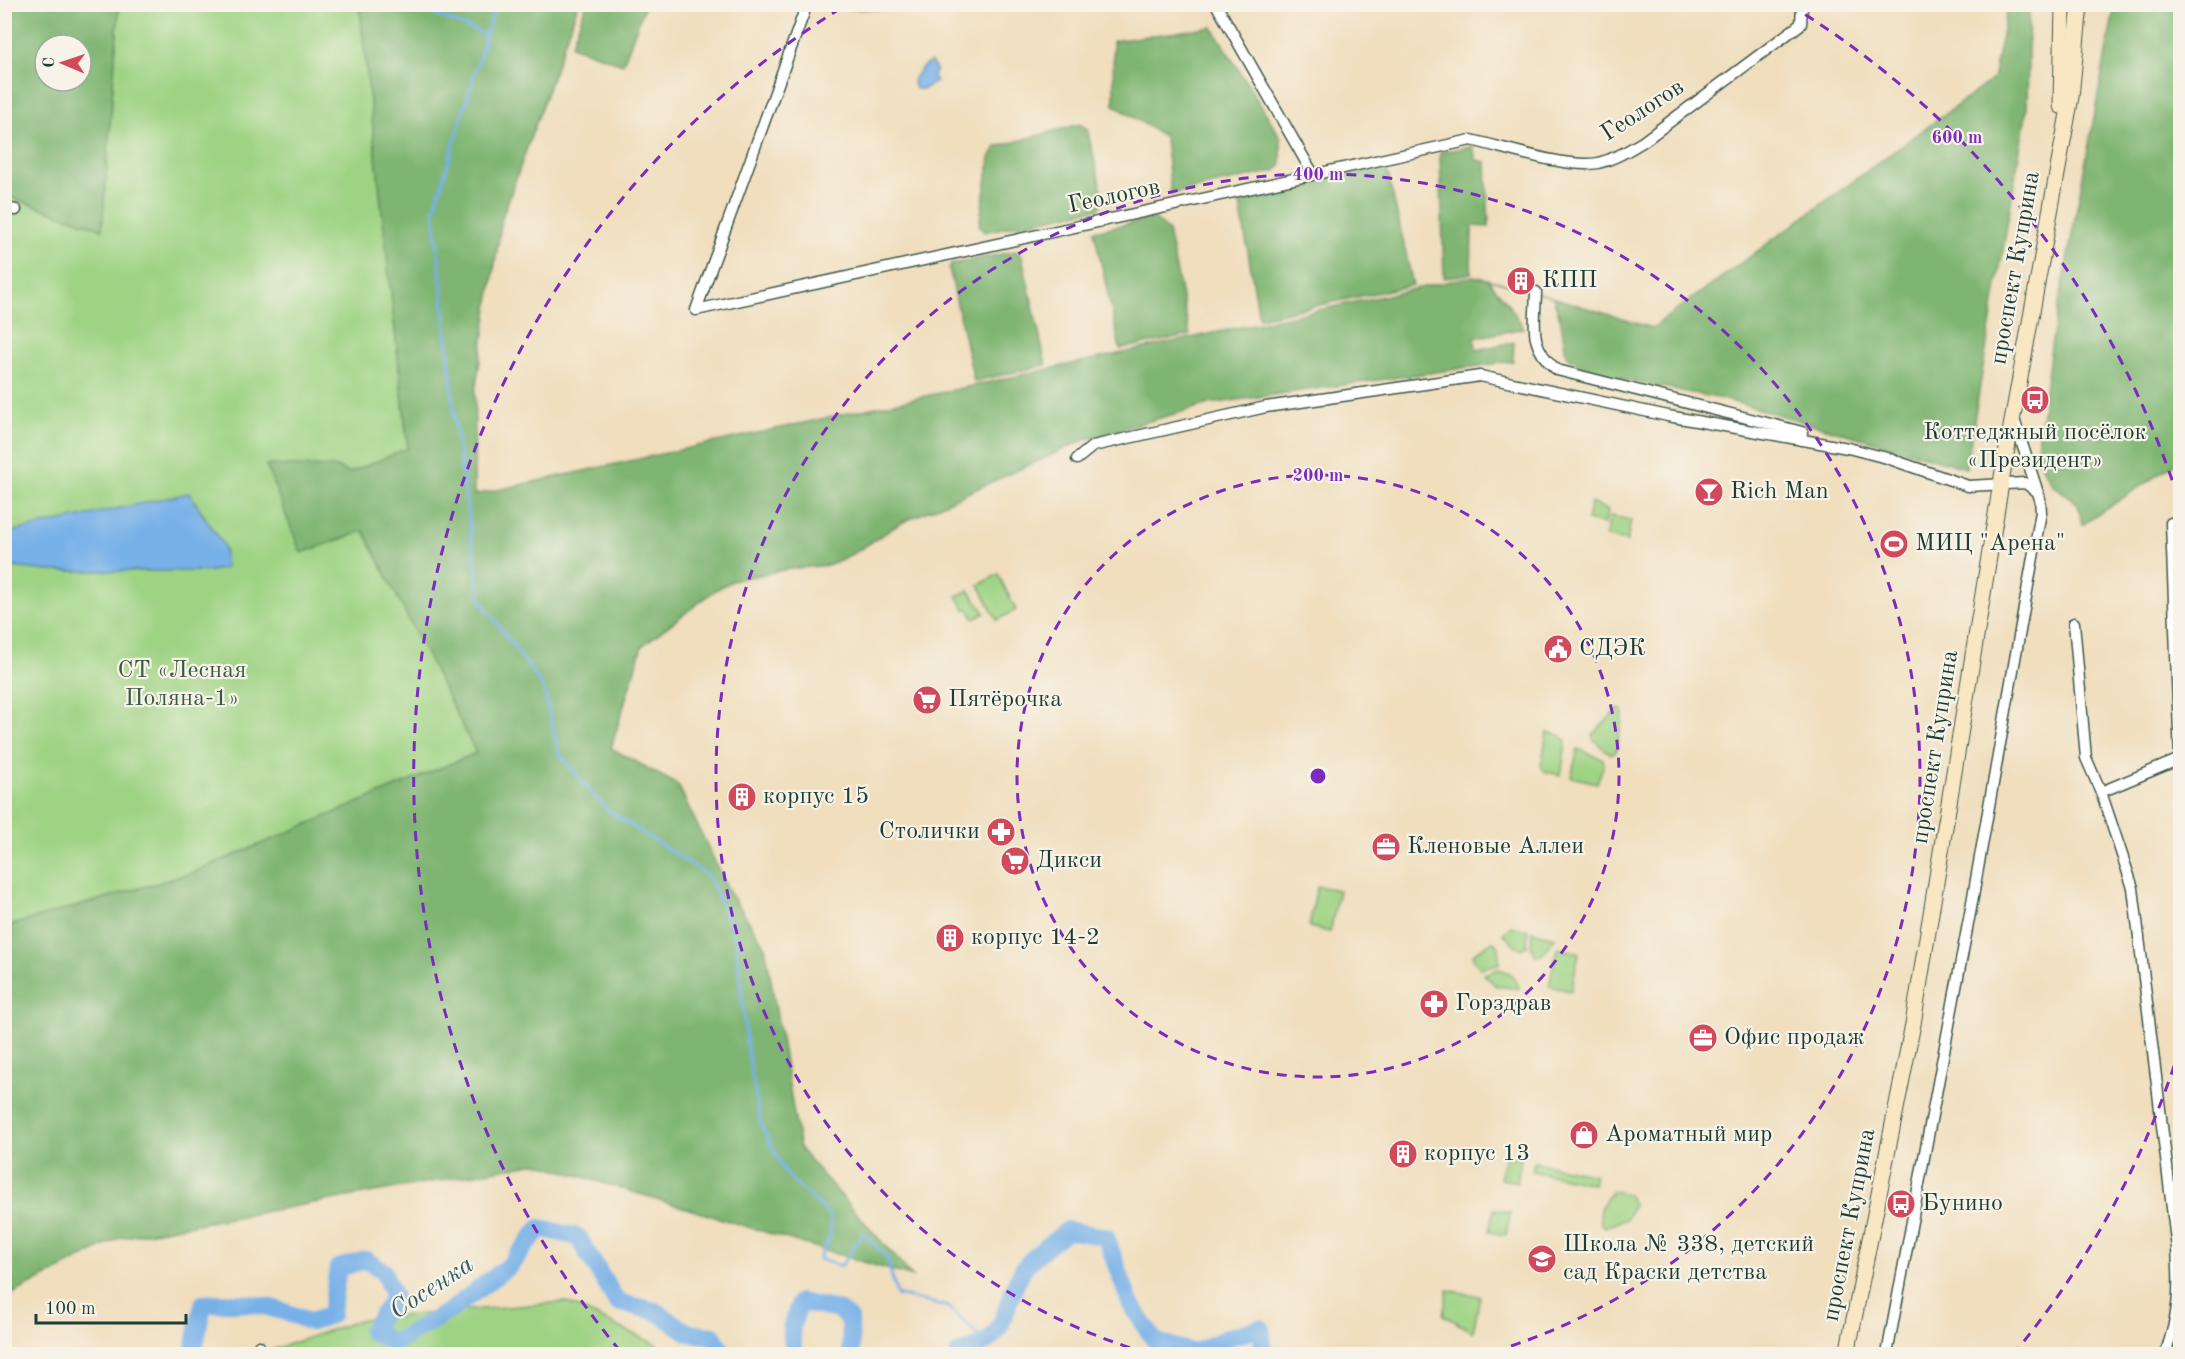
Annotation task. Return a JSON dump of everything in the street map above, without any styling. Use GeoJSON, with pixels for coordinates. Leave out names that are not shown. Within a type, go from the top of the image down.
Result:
{"type":"FeatureCollection","features":[{"type":"Feature","properties":{"kind":"main road","name":"проспект Куприна"},"geometry":{"type":"LineString","coordinates":[[2060,146],[2063,4]]}},
{"type":"Feature","properties":{"kind":"main road","name":"проспект Куприна"},"geometry":{"type":"LineString","coordinates":[[1847,1354],[1913,1024],[2001,484],[2075,66],[2079,4]]}},
{"type":"Feature","properties":{"kind":"street","name":"Геологов"},"geometry":{"type":"LineString","coordinates":[[807,4],[696,310],[1471,140],[1572,163],[1596,164],[1617,157],[1644,141],[1801,24],[1802,4]]}},
{"type":"Feature","properties":{"kind":"street"},"geometry":{"type":"LineString","coordinates":[[1216,4],[1313,174]]}},
{"type":"Feature","properties":{"kind":"street"},"geometry":{"type":"LineString","coordinates":[[1536,292],[1537,346],[1543,358],[1557,370],[1802,432],[1801,440]]}},
{"type":"Feature","properties":{"kind":"street"},"geometry":{"type":"LineString","coordinates":[[1077,459],[1093,446],[1266,408],[1480,376],[1668,416],[1887,458],[1968,486],[2025,483],[2035,490]]}},
{"type":"Feature","properties":{"kind":"street"},"geometry":{"type":"LineString","coordinates":[[1887,1354],[2039,524],[2040,500],[2013,416]]}},
{"type":"Feature","properties":{"kind":"street"},"geometry":{"type":"LineString","coordinates":[[2101,792],[2180,759],[2171,524]]}},
{"type":"Feature","properties":{"kind":"street"},"geometry":{"type":"LineString","coordinates":[[2074,623],[2086,758],[2101,792],[2133,888],[2177,1249],[2180,1295],[2172,1335],[2165,1354]]}},
{"type":"Feature","properties":{"kind":"green space"},"geometry":{"type":"Polygon","coordinates":[[[830,4],[987,5],[983,11],[837,9],[830,8],[830,4]]]}},
{"type":"Feature","properties":{"kind":"green space"},"geometry":{"type":"Polygon","coordinates":[[[5,5],[119,5],[102,229],[9,197],[5,208],[5,5]]]}},
{"type":"Feature","properties":{"kind":"green space","name":"СТ «Лесная Поляна-1»"},"geometry":{"type":"Polygon","coordinates":[[[119,5],[348,5],[360,9],[408,449],[349,474],[336,467],[364,530],[477,753],[192,873],[5,927],[5,208],[9,197],[102,229],[119,5]]]}},
{"type":"Feature","properties":{"kind":"green space"},"geometry":{"type":"Polygon","coordinates":[[[348,5],[578,5],[502,218],[475,392],[474,495],[1474,276],[1487,279],[1506,301],[1524,328],[1475,338],[1476,350],[1514,342],[1513,361],[1209,404],[1084,440],[899,524],[856,552],[829,565],[788,569],[734,580],[717,589],[642,646],[611,748],[678,785],[730,893],[765,946],[800,1149],[913,1277],[537,1163],[119,1238],[5,1298],[5,927],[192,873],[476,753],[364,531],[301,553],[266,465],[336,467],[349,473],[408,448],[360,10],[348,5]]]}},
{"type":"Feature","properties":{"kind":"green space"},"geometry":{"type":"Polygon","coordinates":[[[586,5],[645,5],[623,64],[571,46],[586,5]]]}},
{"type":"Feature","properties":{"kind":"green space"},"geometry":{"type":"Polygon","coordinates":[[[2008,5],[2029,5],[2027,108],[1966,468],[1723,399],[1589,373],[1566,355],[1561,321],[1553,297],[1652,328],[1993,79],[2008,5]]]}},
{"type":"Feature","properties":{"kind":"green space"},"geometry":{"type":"Polygon","coordinates":[[[2115,5],[2180,5],[2180,460],[2082,525],[2078,504],[2052,484],[2036,456],[2051,346],[2115,5]]]}},
{"type":"Feature","properties":{"kind":"green space"},"geometry":{"type":"Polygon","coordinates":[[[1212,27],[1281,138],[1281,166],[1275,171],[1171,194],[1165,137],[1114,105],[1113,41],[1212,27]]]}},
{"type":"Feature","properties":{"kind":"green space"},"geometry":{"type":"Polygon","coordinates":[[[1080,124],[1087,129],[1104,200],[1099,208],[984,232],[979,226],[990,158],[996,147],[1080,124]]]}},
{"type":"Feature","properties":{"kind":"green space"},"geometry":{"type":"Polygon","coordinates":[[[1473,146],[1476,160],[1486,162],[1489,227],[1472,226],[1471,273],[1444,278],[1440,152],[1473,146]]]}},
{"type":"Feature","properties":{"kind":"green space"},"geometry":{"type":"Polygon","coordinates":[[[1386,165],[1413,285],[1259,318],[1239,198],[1386,165]]]}},
{"type":"Feature","properties":{"kind":"green space"},"geometry":{"type":"Polygon","coordinates":[[[1154,218],[1168,231],[1190,335],[1120,349],[1094,231],[1154,218]]]}},
{"type":"Feature","properties":{"kind":"green space"},"geometry":{"type":"Polygon","coordinates":[[[1021,252],[1046,365],[974,381],[949,268],[952,264],[1021,252]]]}},
{"type":"Feature","properties":{"kind":"green space"},"geometry":{"type":"Polygon","coordinates":[[[1591,503],[1608,510],[1605,524],[1587,520],[1591,503]]]}},
{"type":"Feature","properties":{"kind":"green space"},"geometry":{"type":"Polygon","coordinates":[[[1610,516],[1631,520],[1627,541],[1606,537],[1610,516]]]}},
{"type":"Feature","properties":{"kind":"green space"},"geometry":{"type":"Polygon","coordinates":[[[998,574],[1016,610],[997,620],[979,585],[998,574]]]}},
{"type":"Feature","properties":{"kind":"green space"},"geometry":{"type":"Polygon","coordinates":[[[969,590],[985,613],[974,619],[968,608],[965,610],[957,596],[969,590]]]}},
{"type":"Feature","properties":{"kind":"green space"},"geometry":{"type":"Polygon","coordinates":[[[1618,709],[1623,711],[1623,715],[1616,752],[1611,755],[1594,740],[1592,735],[1618,709]]]}},
{"type":"Feature","properties":{"kind":"green space"},"geometry":{"type":"Polygon","coordinates":[[[1547,732],[1560,735],[1566,742],[1561,775],[1546,772],[1541,767],[1547,732]]]}},
{"type":"Feature","properties":{"kind":"green space"},"geometry":{"type":"Polygon","coordinates":[[[1578,749],[1603,759],[1604,764],[1597,783],[1571,777],[1578,749]]]}},
{"type":"Feature","properties":{"kind":"green space"},"geometry":{"type":"Polygon","coordinates":[[[1317,886],[1339,890],[1330,932],[1309,927],[1317,886]]]}},
{"type":"Feature","properties":{"kind":"green space"},"geometry":{"type":"Polygon","coordinates":[[[1511,926],[1528,930],[1527,946],[1520,949],[1503,934],[1511,926]]]}},
{"type":"Feature","properties":{"kind":"green space"},"geometry":{"type":"Polygon","coordinates":[[[1532,931],[1555,938],[1541,955],[1536,956],[1531,947],[1532,931]]]}},
{"type":"Feature","properties":{"kind":"green space"},"geometry":{"type":"Polygon","coordinates":[[[1493,941],[1499,947],[1499,964],[1480,968],[1473,959],[1473,954],[1493,941]]]}},
{"type":"Feature","properties":{"kind":"green space"},"geometry":{"type":"Polygon","coordinates":[[[1557,948],[1579,953],[1571,991],[1549,986],[1557,948]]]}},
{"type":"Feature","properties":{"kind":"green space"},"geometry":{"type":"Polygon","coordinates":[[[1499,969],[1510,973],[1519,989],[1496,986],[1484,974],[1499,969]]]}},
{"type":"Feature","properties":{"kind":"green space"},"geometry":{"type":"Polygon","coordinates":[[[1505,1156],[1521,1159],[1517,1182],[1500,1179],[1505,1156]]]}},
{"type":"Feature","properties":{"kind":"green space"},"geometry":{"type":"Polygon","coordinates":[[[1534,1162],[1595,1175],[1593,1184],[1532,1171],[1534,1162]]]}},
{"type":"Feature","properties":{"kind":"green space"},"geometry":{"type":"Polygon","coordinates":[[[1612,1191],[1628,1194],[1633,1204],[1627,1219],[1605,1227],[1601,1224],[1600,1208],[1612,1191]]]}},
{"type":"Feature","properties":{"kind":"green space"},"geometry":{"type":"Polygon","coordinates":[[[1494,1209],[1510,1212],[1506,1235],[1489,1232],[1494,1209]]]}},
{"type":"Feature","properties":{"kind":"green space"},"geometry":{"type":"Polygon","coordinates":[[[1448,1290],[1480,1296],[1473,1332],[1443,1315],[1448,1290]]]}},
{"type":"Feature","properties":{"kind":"green space"},"geometry":{"type":"Polygon","coordinates":[[[566,1302],[676,1354],[260,1354],[363,1319],[566,1302]]]}},
{"type":"Feature","properties":{"kind":"water"},"geometry":{"type":"Polygon","coordinates":[[[931,62],[936,70],[933,76],[936,82],[923,89],[916,89],[913,82],[916,75],[931,62]]]}},
{"type":"Feature","properties":{"kind":"water"},"geometry":{"type":"Polygon","coordinates":[[[189,493],[224,546],[226,568],[211,571],[49,571],[5,566],[5,533],[189,493]]]}},
{"type":"Feature","properties":{"kind":"waterway"},"geometry":{"type":"LineString","coordinates":[[410,4],[486,35]]}},
{"type":"Feature","properties":{"kind":"waterway"},"geometry":{"type":"LineString","coordinates":[[495,4],[434,211],[457,439],[481,601],[543,687],[559,754],[606,809],[709,876],[736,939],[747,1048],[761,1125],[786,1174],[830,1216],[831,1234],[819,1259],[841,1266],[863,1233],[887,1258],[897,1295],[949,1307],[987,1344]]}},
{"type":"Feature","properties":{"kind":"waterway","name":"Сосенка"},"geometry":{"type":"LineString","coordinates":[[193,1354],[203,1304],[258,1305],[283,1311],[311,1322],[331,1315],[338,1268],[366,1260],[383,1271],[394,1297],[371,1331],[394,1343],[451,1310],[510,1265],[540,1228],[578,1237],[617,1302],[655,1311],[689,1333],[713,1336],[724,1354]]}},
{"type":"Feature","properties":{"kind":"waterway","name":"Сосенка"},"geometry":{"type":"LineString","coordinates":[[958,1354],[975,1348],[996,1332],[1002,1322],[1015,1285],[1026,1265],[1067,1230],[1106,1237],[1130,1303],[1155,1341],[1195,1353],[1228,1337],[1261,1328],[1264,1354]]}},
{"type":"Feature","properties":{"kind":"waterway","name":"Сосенка"},"geometry":{"type":"LineString","coordinates":[[794,1354],[791,1328],[800,1302],[838,1310],[850,1320],[851,1354]]}},
{"type":"Feature","properties":{"kind":"place","name":"КПП"},"geometry":{"type":"Point","coordinates":[1521,281]}},
{"type":"Feature","properties":{"kind":"place","name":"Коттеджный посёлок «Президент»"},"geometry":{"type":"Point","coordinates":[2035,400]}},
{"type":"Feature","properties":{"kind":"place","name":"Rich Man"},"geometry":{"type":"Point","coordinates":[1709,492]}},
{"type":"Feature","properties":{"kind":"place","name":"МИЦ \"Арена\""},"geometry":{"type":"Point","coordinates":[1894,544]}},
{"type":"Feature","properties":{"kind":"place","name":"СДЭК"},"geometry":{"type":"Point","coordinates":[1558,649]}},
{"type":"Feature","properties":{"kind":"place","name":"Пятёрочка"},"geometry":{"type":"Point","coordinates":[927,700]}},
{"type":"Feature","properties":{"kind":"place","name":"корпус 15"},"geometry":{"type":"Point","coordinates":[742,797]}},
{"type":"Feature","properties":{"kind":"place","name":"Столички"},"geometry":{"type":"Point","coordinates":[1001,832]}},
{"type":"Feature","properties":{"kind":"place","name":"Кленовые Аллеи"},"geometry":{"type":"Point","coordinates":[1386,847]}},
{"type":"Feature","properties":{"kind":"place","name":"Дикси"},"geometry":{"type":"Point","coordinates":[1015,861]}},
{"type":"Feature","properties":{"kind":"place","name":"корпус 14-2"},"geometry":{"type":"Point","coordinates":[950,938]}},
{"type":"Feature","properties":{"kind":"place","name":"Горздрав"},"geometry":{"type":"Point","coordinates":[1434,1004]}},
{"type":"Feature","properties":{"kind":"place","name":"Офис продаж"},"geometry":{"type":"Point","coordinates":[1703,1038]}},
{"type":"Feature","properties":{"kind":"place","name":"Ароматный мир"},"geometry":{"type":"Point","coordinates":[1584,1135]}},
{"type":"Feature","properties":{"kind":"place","name":"корпус 13"},"geometry":{"type":"Point","coordinates":[1403,1154]}},
{"type":"Feature","properties":{"kind":"place","name":"Бунино"},"geometry":{"type":"Point","coordinates":[1901,1204]}},
{"type":"Feature","properties":{"kind":"place","name":"Школа № 338, детский сад Краски детства"},"geometry":{"type":"Point","coordinates":[1542,1259]}}]}
